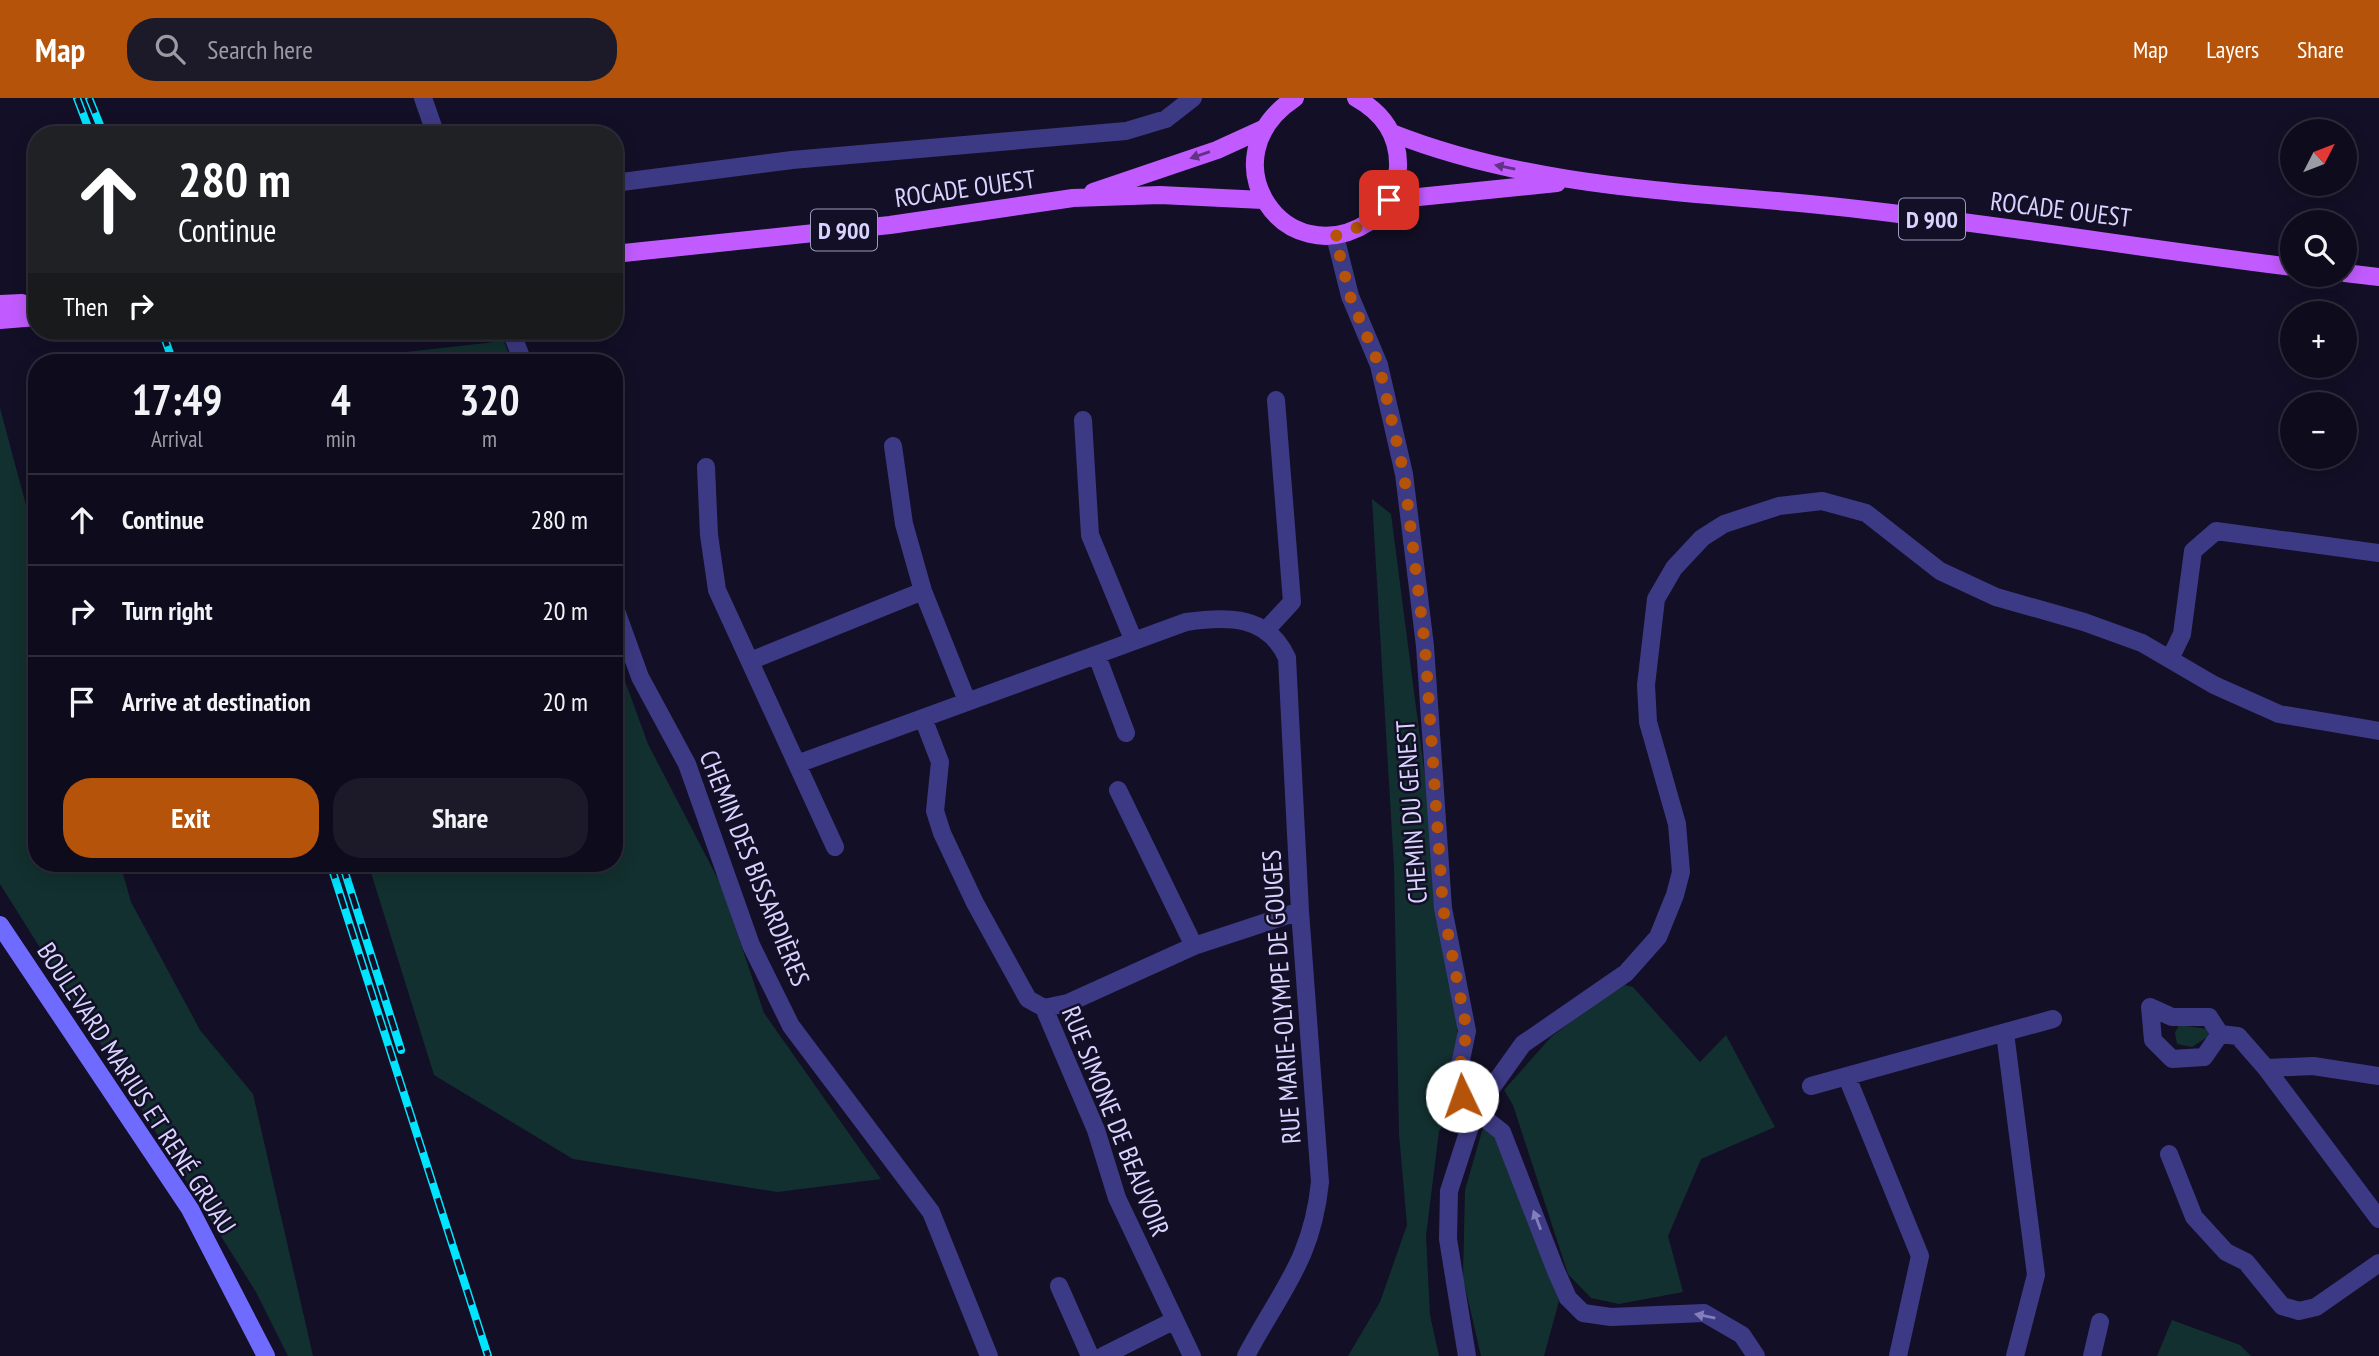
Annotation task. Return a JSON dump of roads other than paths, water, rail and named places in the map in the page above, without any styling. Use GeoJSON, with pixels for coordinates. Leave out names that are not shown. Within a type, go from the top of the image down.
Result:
{"type":"FeatureCollection","features":[{"type":"Feature","properties":{"kind":"main road"},"geometry":{"type":"LineString","coordinates":[[1296,98],[1277,110],[1262,129],[1255,152],[1255,177],[1264,200],[1277,216],[1294,229],[1314,235],[1335,236],[1357,230],[1375,218],[1389,200],[1397,179],[1398,155],[1392,133],[1382,118],[1356,98]]}},
{"type":"Feature","properties":{"kind":"main road","name":"ROCADE OUEST"},"geometry":{"type":"LineString","coordinates":[[1073,198],[1217,150],[1262,129]]}},
{"type":"Feature","properties":{"kind":"main road","name":"ROCADE OUEST"},"geometry":{"type":"LineString","coordinates":[[1392,133],[1454,155],[1571,181],[1832,206],[2280,265]]}},
{"type":"Feature","properties":{"kind":"main road","name":"ROCADE OUEST"},"geometry":{"type":"LineString","coordinates":[[1389,200],[1571,181]]}},
{"type":"Feature","properties":{"kind":"main road","name":"ROCADE OUEST"},"geometry":{"type":"LineString","coordinates":[[623,253],[890,225],[1073,198],[1160,195],[1264,200]]}},
{"type":"Feature","properties":{"kind":"main road"},"geometry":{"type":"LineString","coordinates":[[2357,274],[2379,277]]}},
{"type":"Feature","properties":{"kind":"main road"},"geometry":{"type":"LineString","coordinates":[[0,304],[28,305]]}},
{"type":"Feature","properties":{"kind":"main road"},"geometry":{"type":"LineString","coordinates":[[0,320],[28,318]]}},
{"type":"Feature","properties":{"kind":"main road","name":"BOULEVARD MARIUS ET RENÉ GRUAU"},"geometry":{"type":"LineString","coordinates":[[0,926],[190,1209],[265,1356]]}},
{"type":"Feature","properties":{"kind":"street"},"geometry":{"type":"LineString","coordinates":[[424,98],[433,126]]}},
{"type":"Feature","properties":{"kind":"street"},"geometry":{"type":"LineString","coordinates":[[623,182],[792,160],[1126,131],[1166,119],[1193,98]]}},
{"type":"Feature","properties":{"kind":"street","name":"CHEMIN DU GENEST"},"geometry":{"type":"LineString","coordinates":[[1335,236],[1350,296],[1379,365],[1404,474],[1425,646],[1443,908],[1467,1031],[1459,1084],[1462,1096],[1475,1111],[1502,1132],[1556,1271],[1569,1298],[1583,1313],[1611,1317],[1704,1313],[1742,1335],[1756,1356]]}},
{"type":"Feature","properties":{"kind":"street"},"geometry":{"type":"LineString","coordinates":[[797,764],[1097,656],[1133,639],[1186,622],[1223,617],[1267,629],[1292,602],[1276,400]]}},
{"type":"Feature","properties":{"kind":"street"},"geometry":{"type":"LineString","coordinates":[[1083,420],[1090,535],[1133,639]]}},
{"type":"Feature","properties":{"kind":"street"},"geometry":{"type":"LineString","coordinates":[[893,446],[904,524],[923,591],[967,701]]}},
{"type":"Feature","properties":{"kind":"street"},"geometry":{"type":"LineString","coordinates":[[706,467],[709,535],[717,590],[835,847]]}},
{"type":"Feature","properties":{"kind":"street"},"geometry":{"type":"LineString","coordinates":[[1467,1356],[1448,1239],[1448,1191],[1475,1111],[1523,1044],[1626,973],[1658,937],[1675,895],[1681,872],[1676,824],[1648,722],[1646,685],[1656,599],[1674,568],[1702,538],[1724,524],[1779,506],[1822,501],[1866,513],[1940,571],[1996,597],[2084,622],[2142,643],[2214,685],[2279,714],[2379,731]]}},
{"type":"Feature","properties":{"kind":"street"},"geometry":{"type":"LineString","coordinates":[[2171,659],[2182,634],[2193,551],[2216,531],[2379,553]]}},
{"type":"Feature","properties":{"kind":"street"},"geometry":{"type":"LineString","coordinates":[[750,661],[923,591]]}},
{"type":"Feature","properties":{"kind":"street","name":"RUE MARIE-OLYMPE DE GOUGES"},"geometry":{"type":"LineString","coordinates":[[1245,1354],[1284,1294],[1317,1219],[1320,1182],[1300,912],[1287,658],[1280,642],[1267,629]]}},
{"type":"Feature","properties":{"kind":"street","name":"CHEMIN DES BISSARDIÈRES"},"geometry":{"type":"LineString","coordinates":[[623,630],[640,677],[687,764],[751,945],[785,1014],[867,1131],[931,1212],[989,1356]]}},
{"type":"Feature","properties":{"kind":"street"},"geometry":{"type":"LineString","coordinates":[[1097,656],[1126,733]]}},
{"type":"Feature","properties":{"kind":"street","name":"RUE SIMONE DE BEAUVOIR"},"geometry":{"type":"LineString","coordinates":[[923,718],[940,762],[935,811],[953,860],[1028,999],[1044,1008],[1096,1130],[1116,1198],[1172,1321],[1192,1356]]}},
{"type":"Feature","properties":{"kind":"street"},"geometry":{"type":"LineString","coordinates":[[1118,790],[1194,946]]}},
{"type":"Feature","properties":{"kind":"street"},"geometry":{"type":"LineString","coordinates":[[1044,1008],[1068,1003],[1194,946],[1300,912]]}},
{"type":"Feature","properties":{"kind":"street"},"geometry":{"type":"LineString","coordinates":[[1811,1086],[2053,1019]]}},
{"type":"Feature","properties":{"kind":"street"},"geometry":{"type":"LineString","coordinates":[[2005,1033],[2036,1275],[2015,1356]]}},
{"type":"Feature","properties":{"kind":"street"},"geometry":{"type":"LineString","coordinates":[[2220,1034],[2238,1036],[2266,1068],[2379,1219]]}},
{"type":"Feature","properties":{"kind":"street"},"geometry":{"type":"LineString","coordinates":[[2266,1068],[2312,1066],[2379,1076]]}},
{"type":"Feature","properties":{"kind":"street"},"geometry":{"type":"LineString","coordinates":[[1847,1076],[1920,1256],[1898,1356]]}},
{"type":"Feature","properties":{"kind":"street"},"geometry":{"type":"LineString","coordinates":[[2169,1154],[2194,1217],[2226,1252],[2246,1262],[2282,1307],[2299,1311],[2316,1307],[2379,1263]]}},
{"type":"Feature","properties":{"kind":"street"},"geometry":{"type":"LineString","coordinates":[[1059,1286],[1090,1356]]}},
{"type":"Feature","properties":{"kind":"street"},"geometry":{"type":"LineString","coordinates":[[1103,1356],[1172,1321]]}},
{"type":"Feature","properties":{"kind":"street"},"geometry":{"type":"LineString","coordinates":[[2092,1356],[2100,1322]]}},
{"type":"Feature","properties":{"kind":"railway"},"geometry":{"type":"LineString","coordinates":[[77,98],[88,126]]}},
{"type":"Feature","properties":{"kind":"railway"},"geometry":{"type":"LineString","coordinates":[[89,98],[100,126]]}},
{"type":"Feature","properties":{"kind":"railway"},"geometry":{"type":"LineString","coordinates":[[165,340],[170,354]]}},
{"type":"Feature","properties":{"kind":"railway"},"geometry":{"type":"LineString","coordinates":[[333,872],[488,1356]]}},
{"type":"Feature","properties":{"kind":"railway"},"geometry":{"type":"LineString","coordinates":[[345,872],[401,1050]]}}]}
